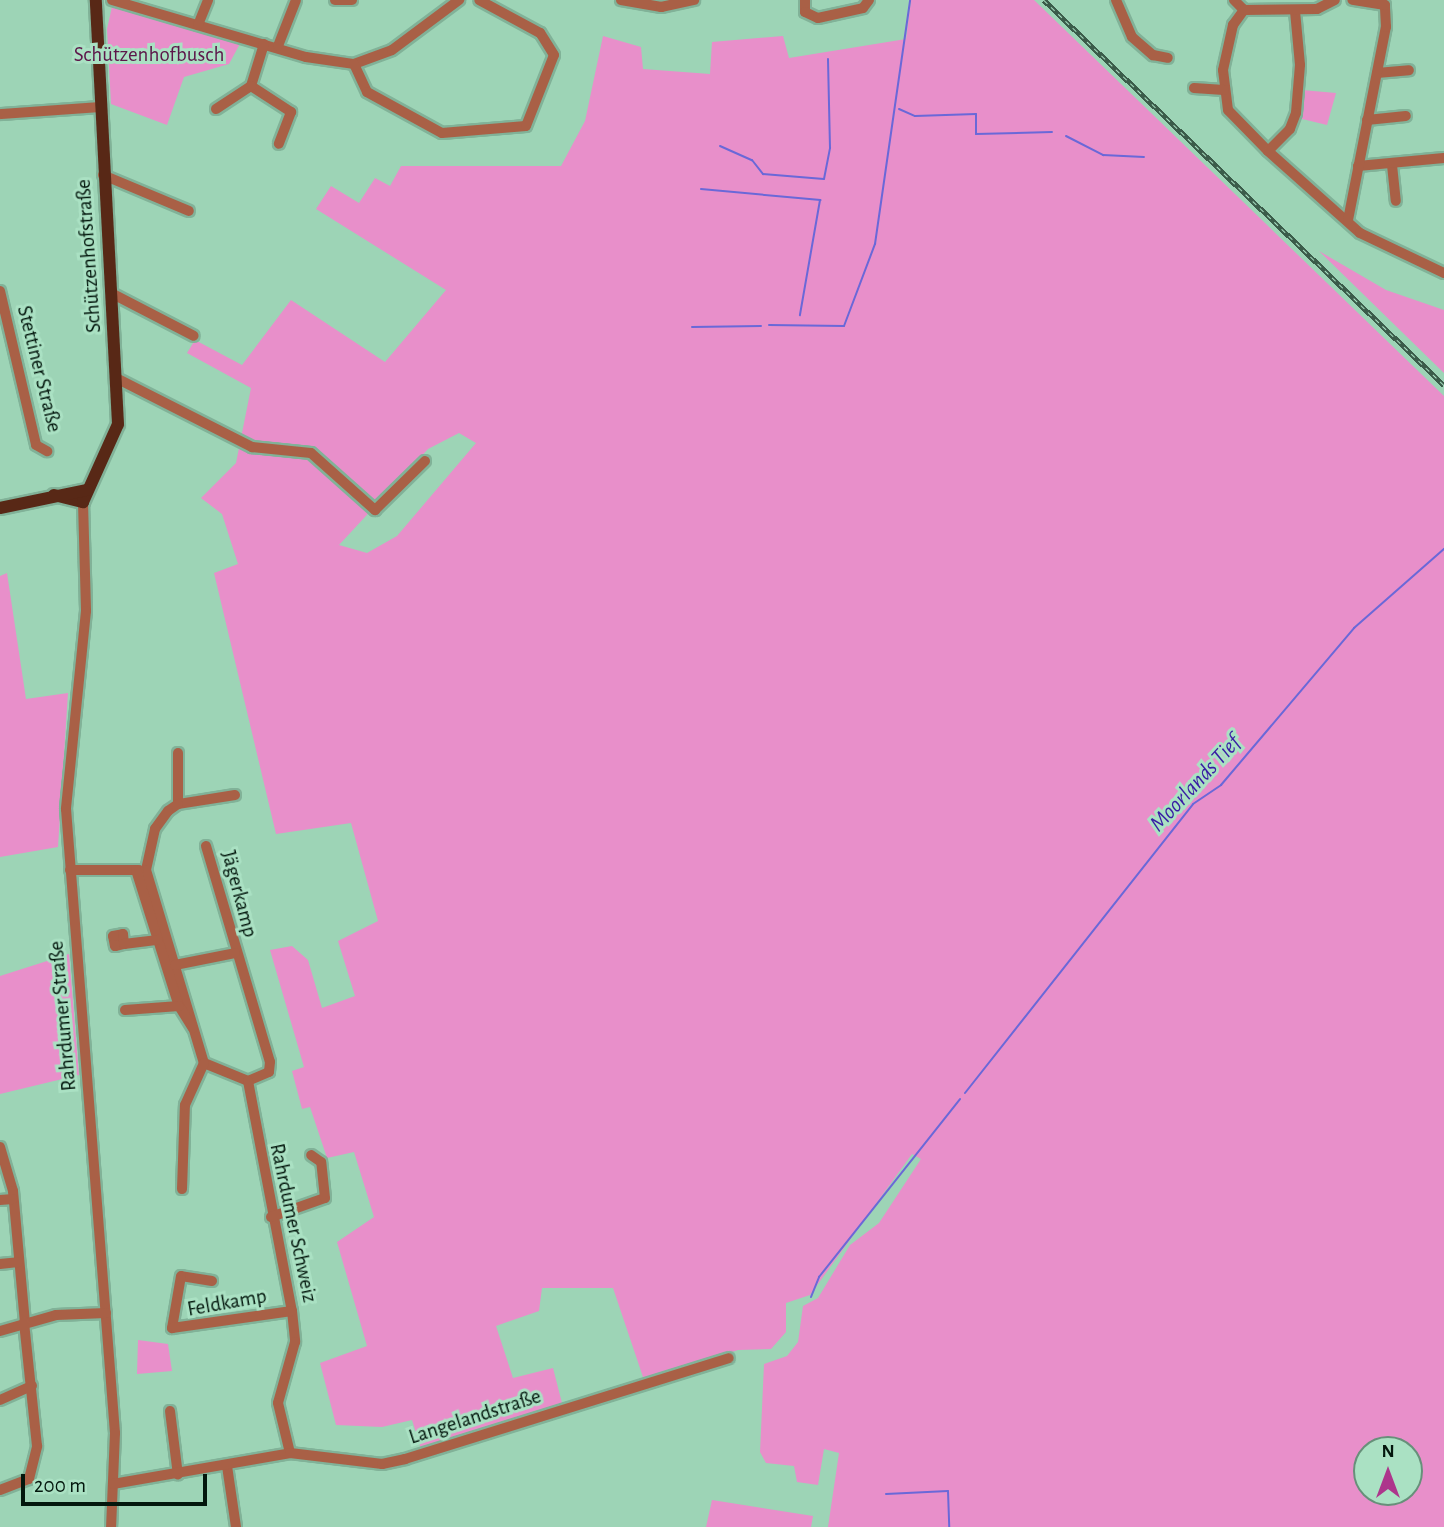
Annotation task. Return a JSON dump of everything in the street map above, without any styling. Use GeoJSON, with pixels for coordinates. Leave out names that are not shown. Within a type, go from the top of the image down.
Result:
{"type":"FeatureCollection","features":[{"type":"Feature","properties":{"kind":"main road","name":"Schützenhofstraße"},"geometry":{"type":"LineString","coordinates":[[85,496],[115,436],[116,378],[99,107],[96,0]]}},
{"type":"Feature","properties":{"kind":"main road"},"geometry":{"type":"LineString","coordinates":[[4,508],[54,495],[85,496]]}},
{"type":"Feature","properties":{"kind":"street"},"geometry":{"type":"LineString","coordinates":[[112,0],[264,44],[354,64],[392,50],[459,0]]}},
{"type":"Feature","properties":{"kind":"street"},"geometry":{"type":"LineString","coordinates":[[198,25],[208,0]]}},
{"type":"Feature","properties":{"kind":"street"},"geometry":{"type":"LineString","coordinates":[[278,46],[296,0]]}},
{"type":"Feature","properties":{"kind":"street"},"geometry":{"type":"LineString","coordinates":[[335,0],[352,0]]}},
{"type":"Feature","properties":{"kind":"street"},"geometry":{"type":"LineString","coordinates":[[354,64],[367,92],[442,133],[526,126],[554,55],[540,33],[479,0]]}},
{"type":"Feature","properties":{"kind":"street"},"geometry":{"type":"LineString","coordinates":[[621,0],[662,7],[694,0]]}},
{"type":"Feature","properties":{"kind":"street"},"geometry":{"type":"LineString","coordinates":[[805,0],[805,12],[818,18],[863,8],[869,0]]}},
{"type":"Feature","properties":{"kind":"street"},"geometry":{"type":"LineString","coordinates":[[1116,0],[1132,37],[1153,55],[1168,58]]}},
{"type":"Feature","properties":{"kind":"street"},"geometry":{"type":"LineString","coordinates":[[1234,0],[1244,10],[1295,11],[1335,0]]}},
{"type":"Feature","properties":{"kind":"street"},"geometry":{"type":"LineString","coordinates":[[1348,220],[1377,73],[1385,5],[1352,0]]}},
{"type":"Feature","properties":{"kind":"street"},"geometry":{"type":"LineString","coordinates":[[1244,10],[1225,42],[1224,90],[1238,123],[1306,192],[1388,249],[1444,274]]}},
{"type":"Feature","properties":{"kind":"street"},"geometry":{"type":"LineString","coordinates":[[1268,151],[1290,129],[1296,113],[1300,65],[1295,11]]}},
{"type":"Feature","properties":{"kind":"street"},"geometry":{"type":"LineString","coordinates":[[216,109],[251,86],[264,44]]}},
{"type":"Feature","properties":{"kind":"street"},"geometry":{"type":"LineString","coordinates":[[1377,73],[1409,70]]}},
{"type":"Feature","properties":{"kind":"street"},"geometry":{"type":"LineString","coordinates":[[251,86],[291,112],[279,144]]}},
{"type":"Feature","properties":{"kind":"street"},"geometry":{"type":"LineString","coordinates":[[1194,88],[1224,90]]}},
{"type":"Feature","properties":{"kind":"street"},"geometry":{"type":"LineString","coordinates":[[0,114],[99,107]]}},
{"type":"Feature","properties":{"kind":"street"},"geometry":{"type":"LineString","coordinates":[[1367,121],[1406,116]]}},
{"type":"Feature","properties":{"kind":"street"},"geometry":{"type":"LineString","coordinates":[[1358,166],[1392,165],[1444,158]]}},
{"type":"Feature","properties":{"kind":"street"},"geometry":{"type":"LineString","coordinates":[[1392,165],[1396,201]]}},
{"type":"Feature","properties":{"kind":"street"},"geometry":{"type":"LineString","coordinates":[[103,175],[189,211]]}},
{"type":"Feature","properties":{"kind":"street","name":"Stettiner Straße"},"geometry":{"type":"LineString","coordinates":[[0,291],[36,444],[47,451]]}},
{"type":"Feature","properties":{"kind":"street"},"geometry":{"type":"LineString","coordinates":[[111,293],[194,336]]}},
{"type":"Feature","properties":{"kind":"street"},"geometry":{"type":"LineString","coordinates":[[116,378],[252,447],[311,453],[374,510],[425,461]]}},
{"type":"Feature","properties":{"kind":"street","name":"Rahrdumer Straße"},"geometry":{"type":"LineString","coordinates":[[85,496],[86,611],[66,787],[70,870],[106,1312],[113,1484],[111,1527]]}},
{"type":"Feature","properties":{"kind":"street"},"geometry":{"type":"LineString","coordinates":[[177,753],[178,804]]}},
{"type":"Feature","properties":{"kind":"street"},"geometry":{"type":"LineString","coordinates":[[193,1028],[179,1006],[141,870],[155,829],[178,804],[235,795]]}},
{"type":"Feature","properties":{"kind":"street","name":"Jägerkamp"},"geometry":{"type":"LineString","coordinates":[[206,846],[235,953],[270,1062],[269,1072],[248,1082]]}},
{"type":"Feature","properties":{"kind":"street"},"geometry":{"type":"LineString","coordinates":[[70,870],[141,870]]}},
{"type":"Feature","properties":{"kind":"street"},"geometry":{"type":"LineString","coordinates":[[141,870],[175,965],[204,1063],[185,1105],[178,1163],[182,1189]]}},
{"type":"Feature","properties":{"kind":"street"},"geometry":{"type":"LineString","coordinates":[[124,944],[159,940]]}},
{"type":"Feature","properties":{"kind":"street","name":"Jägerkamp"},"geometry":{"type":"LineString","coordinates":[[175,965],[235,953]]}},
{"type":"Feature","properties":{"kind":"street"},"geometry":{"type":"LineString","coordinates":[[125,1010],[179,1006]]}},
{"type":"Feature","properties":{"kind":"street"},"geometry":{"type":"LineString","coordinates":[[204,1063],[248,1082]]}},
{"type":"Feature","properties":{"kind":"street","name":"Rahrdumer Schweiz"},"geometry":{"type":"LineString","coordinates":[[248,1082],[271,1217],[292,1311],[295,1342],[278,1403],[290,1453]]}},
{"type":"Feature","properties":{"kind":"street"},"geometry":{"type":"LineString","coordinates":[[0,1147],[13,1199],[37,1434],[29,1479],[0,1490]]}},
{"type":"Feature","properties":{"kind":"street"},"geometry":{"type":"LineString","coordinates":[[271,1217],[325,1198],[321,1162],[310,1155]]}},
{"type":"Feature","properties":{"kind":"street"},"geometry":{"type":"LineString","coordinates":[[0,1200],[13,1199]]}},
{"type":"Feature","properties":{"kind":"street"},"geometry":{"type":"LineString","coordinates":[[0,1264],[18,1262]]}},
{"type":"Feature","properties":{"kind":"street","name":"Feldkamp"},"geometry":{"type":"LineString","coordinates":[[212,1281],[181,1276],[172,1328],[292,1311]]}},
{"type":"Feature","properties":{"kind":"street"},"geometry":{"type":"LineString","coordinates":[[0,1331],[24,1322],[106,1312]]}},
{"type":"Feature","properties":{"kind":"street","name":"Langelandstraße"},"geometry":{"type":"LineString","coordinates":[[113,1484],[178,1475],[290,1453],[382,1464],[729,1358]]}},
{"type":"Feature","properties":{"kind":"street"},"geometry":{"type":"LineString","coordinates":[[0,1400],[32,1386]]}},
{"type":"Feature","properties":{"kind":"street"},"geometry":{"type":"LineString","coordinates":[[170,1411],[178,1475]]}},
{"type":"Feature","properties":{"kind":"street"},"geometry":{"type":"LineString","coordinates":[[227,1466],[236,1527]]}},
{"type":"Feature","properties":{"kind":"green space"},"geometry":{"type":"Polygon","coordinates":[[[911,0],[1034,0],[1444,396],[1444,1527],[828,1527],[839,1453],[824,1449],[818,1485],[797,1482],[794,1466],[766,1463],[760,1452],[764,1364],[787,1356],[798,1342],[803,1306],[818,1298],[850,1245],[879,1223],[921,1159],[912,1154],[810,1295],[786,1303],[786,1332],[771,1349],[738,1350],[644,1380],[613,1288],[542,1288],[539,1311],[496,1326],[513,1378],[553,1368],[563,1407],[421,1449],[412,1420],[382,1427],[336,1425],[320,1363],[367,1346],[337,1242],[374,1217],[354,1152],[327,1158],[310,1107],[302,1109],[292,1071],[304,1067],[270,950],[292,946],[308,960],[322,1008],[355,996],[338,941],[378,921],[351,823],[276,834],[214,573],[238,564],[222,514],[201,498],[236,463],[251,388],[187,353],[195,340],[242,365],[291,300],[385,362],[446,290],[316,209],[331,186],[359,203],[375,178],[390,186],[401,166],[561,166],[585,121],[603,36],[641,47],[643,69],[710,74],[712,42],[783,36],[789,58],[906,39],[911,0]],[[459,433],[428,449],[339,545],[367,553],[397,536],[476,443],[459,433]]]}},
{"type":"Feature","properties":{"kind":"green space","name":"Schützenhofbusch"},"geometry":{"type":"Polygon","coordinates":[[[113,2],[242,40],[229,64],[184,77],[167,125],[111,104],[107,29],[113,2]]]}},
{"type":"Feature","properties":{"kind":"green space"},"geometry":{"type":"Polygon","coordinates":[[[1302,90],[1336,93],[1327,125],[1298,118],[1302,90]]]}},
{"type":"Feature","properties":{"kind":"green space"},"geometry":{"type":"Polygon","coordinates":[[[1319,251],[1386,290],[1444,310],[1444,373],[1319,251]]]}},
{"type":"Feature","properties":{"kind":"green space"},"geometry":{"type":"Polygon","coordinates":[[[7,573],[26,699],[68,693],[58,847],[0,857],[0,576],[7,573]]]}},
{"type":"Feature","properties":{"kind":"green space"},"geometry":{"type":"Polygon","coordinates":[[[69,954],[79,1075],[0,1094],[0,976],[69,954]]]}},
{"type":"Feature","properties":{"kind":"green space"},"geometry":{"type":"Polygon","coordinates":[[[138,1340],[168,1344],[172,1371],[137,1374],[138,1340]]]}},
{"type":"Feature","properties":{"kind":"green space"},"geometry":{"type":"Polygon","coordinates":[[[712,1500],[813,1516],[811,1527],[706,1527],[712,1500]]]}},
{"type":"Feature","properties":{"kind":"waterway"},"geometry":{"type":"LineString","coordinates":[[769,325],[844,326],[875,244],[910,0]]}},
{"type":"Feature","properties":{"kind":"waterway"},"geometry":{"type":"LineString","coordinates":[[720,146],[752,160],[763,174],[824,179],[830,148],[828,59]]}},
{"type":"Feature","properties":{"kind":"waterway"},"geometry":{"type":"LineString","coordinates":[[899,109],[915,116],[976,114],[976,134],[1052,132]]}},
{"type":"Feature","properties":{"kind":"waterway"},"geometry":{"type":"LineString","coordinates":[[1066,136],[1103,155],[1144,157]]}},
{"type":"Feature","properties":{"kind":"waterway"},"geometry":{"type":"LineString","coordinates":[[701,189],[820,200],[800,315]]}},
{"type":"Feature","properties":{"kind":"waterway"},"geometry":{"type":"LineString","coordinates":[[692,327],[761,326]]}},
{"type":"Feature","properties":{"kind":"waterway","name":"Moorlands Tief"},"geometry":{"type":"LineString","coordinates":[[965,1093],[1193,804],[1221,785],[1354,628],[1444,549]]}},
{"type":"Feature","properties":{"kind":"waterway","name":"Moorlands Tief"},"geometry":{"type":"LineString","coordinates":[[811,1297],[819,1277],[960,1099]]}},
{"type":"Feature","properties":{"kind":"waterway"},"geometry":{"type":"LineString","coordinates":[[886,1494],[948,1491],[949,1527]]}},
{"type":"Feature","properties":{"kind":"railway"},"geometry":{"type":"LineString","coordinates":[[1044,0],[1444,385]]}}]}
